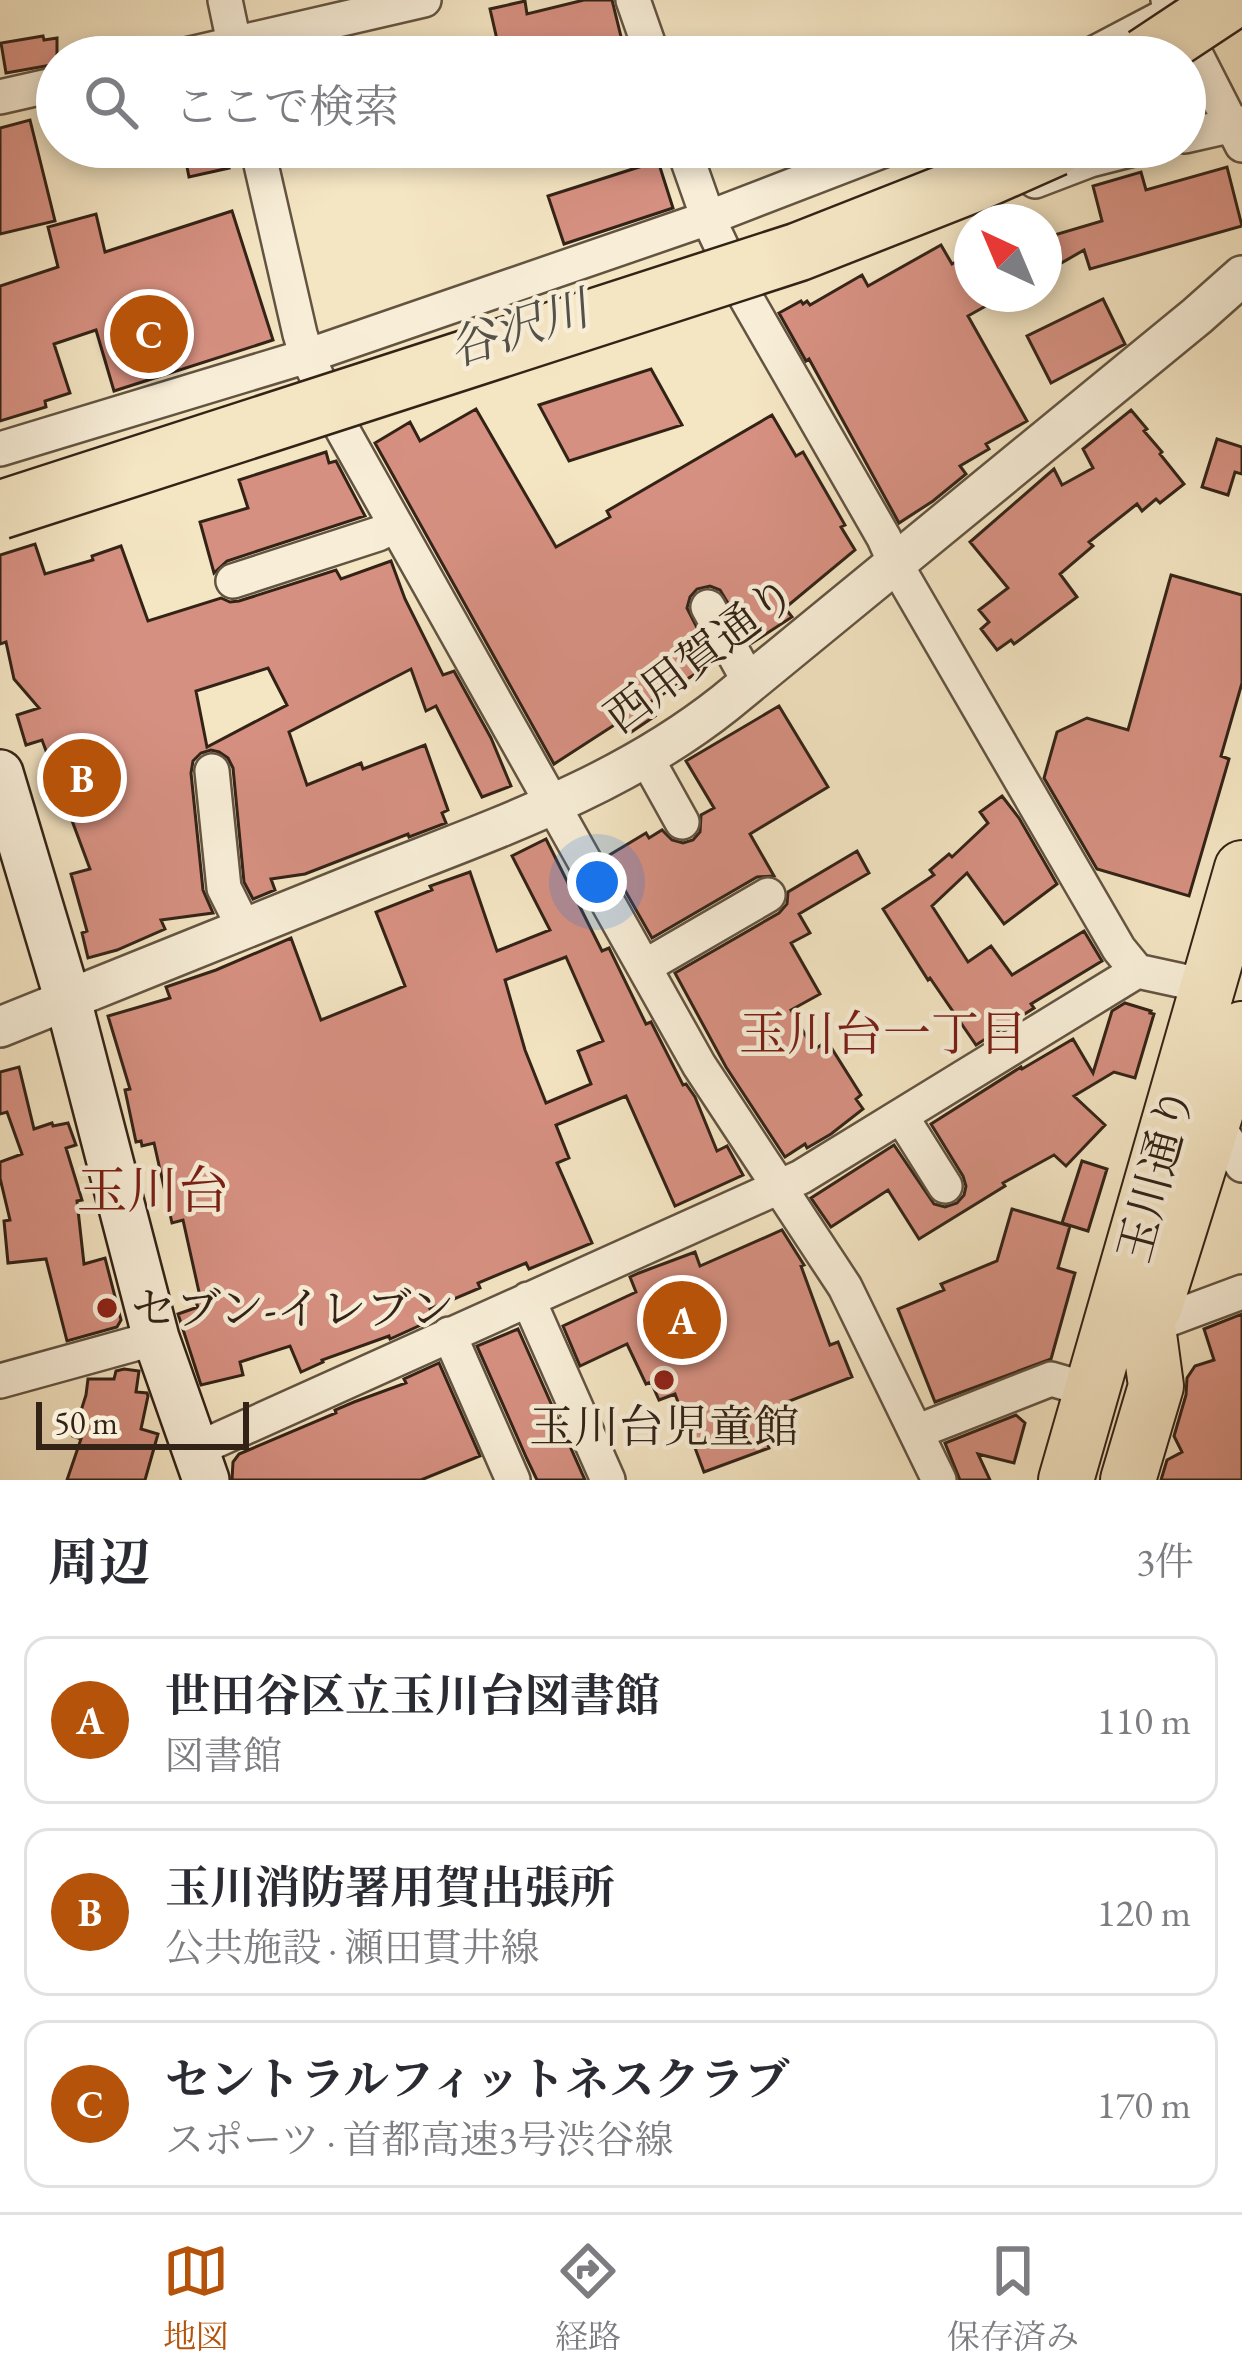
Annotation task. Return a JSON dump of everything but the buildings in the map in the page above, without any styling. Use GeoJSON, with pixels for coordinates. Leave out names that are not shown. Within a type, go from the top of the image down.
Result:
{"type":"FeatureCollection","features":[{"type":"Feature","properties":{"kind":"highway"},"geometry":{"type":"LineString","coordinates":[[1169,17],[1231,0]]}},
{"type":"Feature","properties":{"kind":"highway"},"geometry":{"type":"LineString","coordinates":[[0,471],[770,224],[915,168]]}},
{"type":"Feature","properties":{"kind":"highway"},"geometry":{"type":"LineString","coordinates":[[0,510],[798,252],[1008,168]]}},
{"type":"Feature","properties":{"kind":"highway","name":"玉川通り"},"geometry":{"type":"LineString","coordinates":[[1101,1480],[1207,986],[1242,868]]}},
{"type":"Feature","properties":{"kind":"highway","name":"玉川通り"},"geometry":{"type":"LineString","coordinates":[[1066,1480],[1214,1118],[1242,1029]]}},
{"type":"Feature","properties":{"kind":"highway"},"geometry":{"type":"LineString","coordinates":[[1043,1480],[1082,1388],[1134,1315]]}},
{"type":"Feature","properties":{"kind":"highway"},"geometry":{"type":"LineString","coordinates":[[1128,1480],[1156,1386],[1134,1315]]}},
{"type":"Feature","properties":{"kind":"main road"},"geometry":{"type":"LineString","coordinates":[[0,773],[68,1000],[156,1338],[202,1472]]}},
{"type":"Feature","properties":{"kind":"street"},"geometry":{"type":"LineString","coordinates":[[225,0],[233,36]]}},
{"type":"Feature","properties":{"kind":"street"},"geometry":{"type":"LineString","coordinates":[[289,36],[424,0]]}},
{"type":"Feature","properties":{"kind":"street"},"geometry":{"type":"LineString","coordinates":[[633,0],[646,36]]}},
{"type":"Feature","properties":{"kind":"street"},"geometry":{"type":"LineString","coordinates":[[1130,36],[1169,17]]}},
{"type":"Feature","properties":{"kind":"street"},"geometry":{"type":"LineString","coordinates":[[1212,64],[1242,74]]}},
{"type":"Feature","properties":{"kind":"street"},"geometry":{"type":"LineString","coordinates":[[1206,134],[1238,131],[1212,64]]}},
{"type":"Feature","properties":{"kind":"street"},"geometry":{"type":"LineString","coordinates":[[0,97],[36,89]]}},
{"type":"Feature","properties":{"kind":"street"},"geometry":{"type":"LineString","coordinates":[[262,168],[307,356],[342,429],[699,1065],[845,1287],[939,1480]]}},
{"type":"Feature","properties":{"kind":"street"},"geometry":{"type":"LineString","coordinates":[[690,168],[707,218],[745,296],[1119,949],[1137,971],[1207,986]]}},
{"type":"Feature","properties":{"kind":"street"},"geometry":{"type":"LineString","coordinates":[[0,449],[307,356],[837,168]]}},
{"type":"Feature","properties":{"kind":"street"},"geometry":{"type":"LineString","coordinates":[[0,538],[745,296],[1070,168]]}},
{"type":"Feature","properties":{"kind":"street","name":"西用賀通り"},"geometry":{"type":"LineString","coordinates":[[0,1027],[553,806],[647,759],[686,734],[1242,276]]}},
{"type":"Feature","properties":{"kind":"street"},"geometry":{"type":"LineString","coordinates":[[232,580],[396,525]]}},
{"type":"Feature","properties":{"kind":"street"},"geometry":{"type":"LineString","coordinates":[[708,607],[750,682]]}},
{"type":"Feature","properties":{"kind":"street"},"geometry":{"type":"LineString","coordinates":[[647,759],[682,822]]}},
{"type":"Feature","properties":{"kind":"street"},"geometry":{"type":"LineString","coordinates":[[212,771],[224,888],[244,928]]}},
{"type":"Feature","properties":{"kind":"street"},"geometry":{"type":"LineString","coordinates":[[644,967],[768,895]]}},
{"type":"Feature","properties":{"kind":"street"},"geometry":{"type":"LineString","coordinates":[[202,1472],[449,1334],[801,1177],[1137,971]]}},
{"type":"Feature","properties":{"kind":"street"},"geometry":{"type":"LineString","coordinates":[[901,1116],[945,1186]]}},
{"type":"Feature","properties":{"kind":"street"},"geometry":{"type":"LineString","coordinates":[[1214,1118],[1242,1165]]}},
{"type":"Feature","properties":{"kind":"street"},"geometry":{"type":"LineString","coordinates":[[1134,1315],[1242,1292]]}},
{"type":"Feature","properties":{"kind":"street"},"geometry":{"type":"LineString","coordinates":[[528,1299],[608,1480]]}},
{"type":"Feature","properties":{"kind":"street"},"geometry":{"type":"LineString","coordinates":[[449,1334],[513,1480]]}},
{"type":"Feature","properties":{"kind":"street"},"geometry":{"type":"LineString","coordinates":[[0,1381],[156,1338]]}},
{"type":"Feature","properties":{"kind":"street"},"geometry":{"type":"LineString","coordinates":[[916,1432],[1051,1379],[1082,1388]]}},
{"type":"Feature","properties":{"kind":"place","name":"セントラルフィットネスクラブ"},"geometry":{"type":"Point","coordinates":[149,334]}},
{"type":"Feature","properties":{"kind":"place","name":"玉川消防署用賀出張所"},"geometry":{"type":"Point","coordinates":[82,778]}},
{"type":"Feature","properties":{"kind":"place","name":"セブン-イレブン"},"geometry":{"type":"Point","coordinates":[107,1308]}},
{"type":"Feature","properties":{"kind":"place","name":"世田谷区立玉川台図書館"},"geometry":{"type":"Point","coordinates":[682,1320]}},
{"type":"Feature","properties":{"kind":"place","name":"玉川台児童館"},"geometry":{"type":"Point","coordinates":[664,1380]}},
{"type":"Feature","properties":{"kind":"district","name":"玉川台一丁目"},"geometry":{"type":"Point","coordinates":[883,1033]}},
{"type":"Feature","properties":{"kind":"district","name":"玉川台"},"geometry":{"type":"Point","coordinates":[153,1190]}},
{"type":"Feature","properties":{"kind":"water label","name":"谷沢川"},"geometry":{"type":"Point","coordinates":[518,328]}}]}
